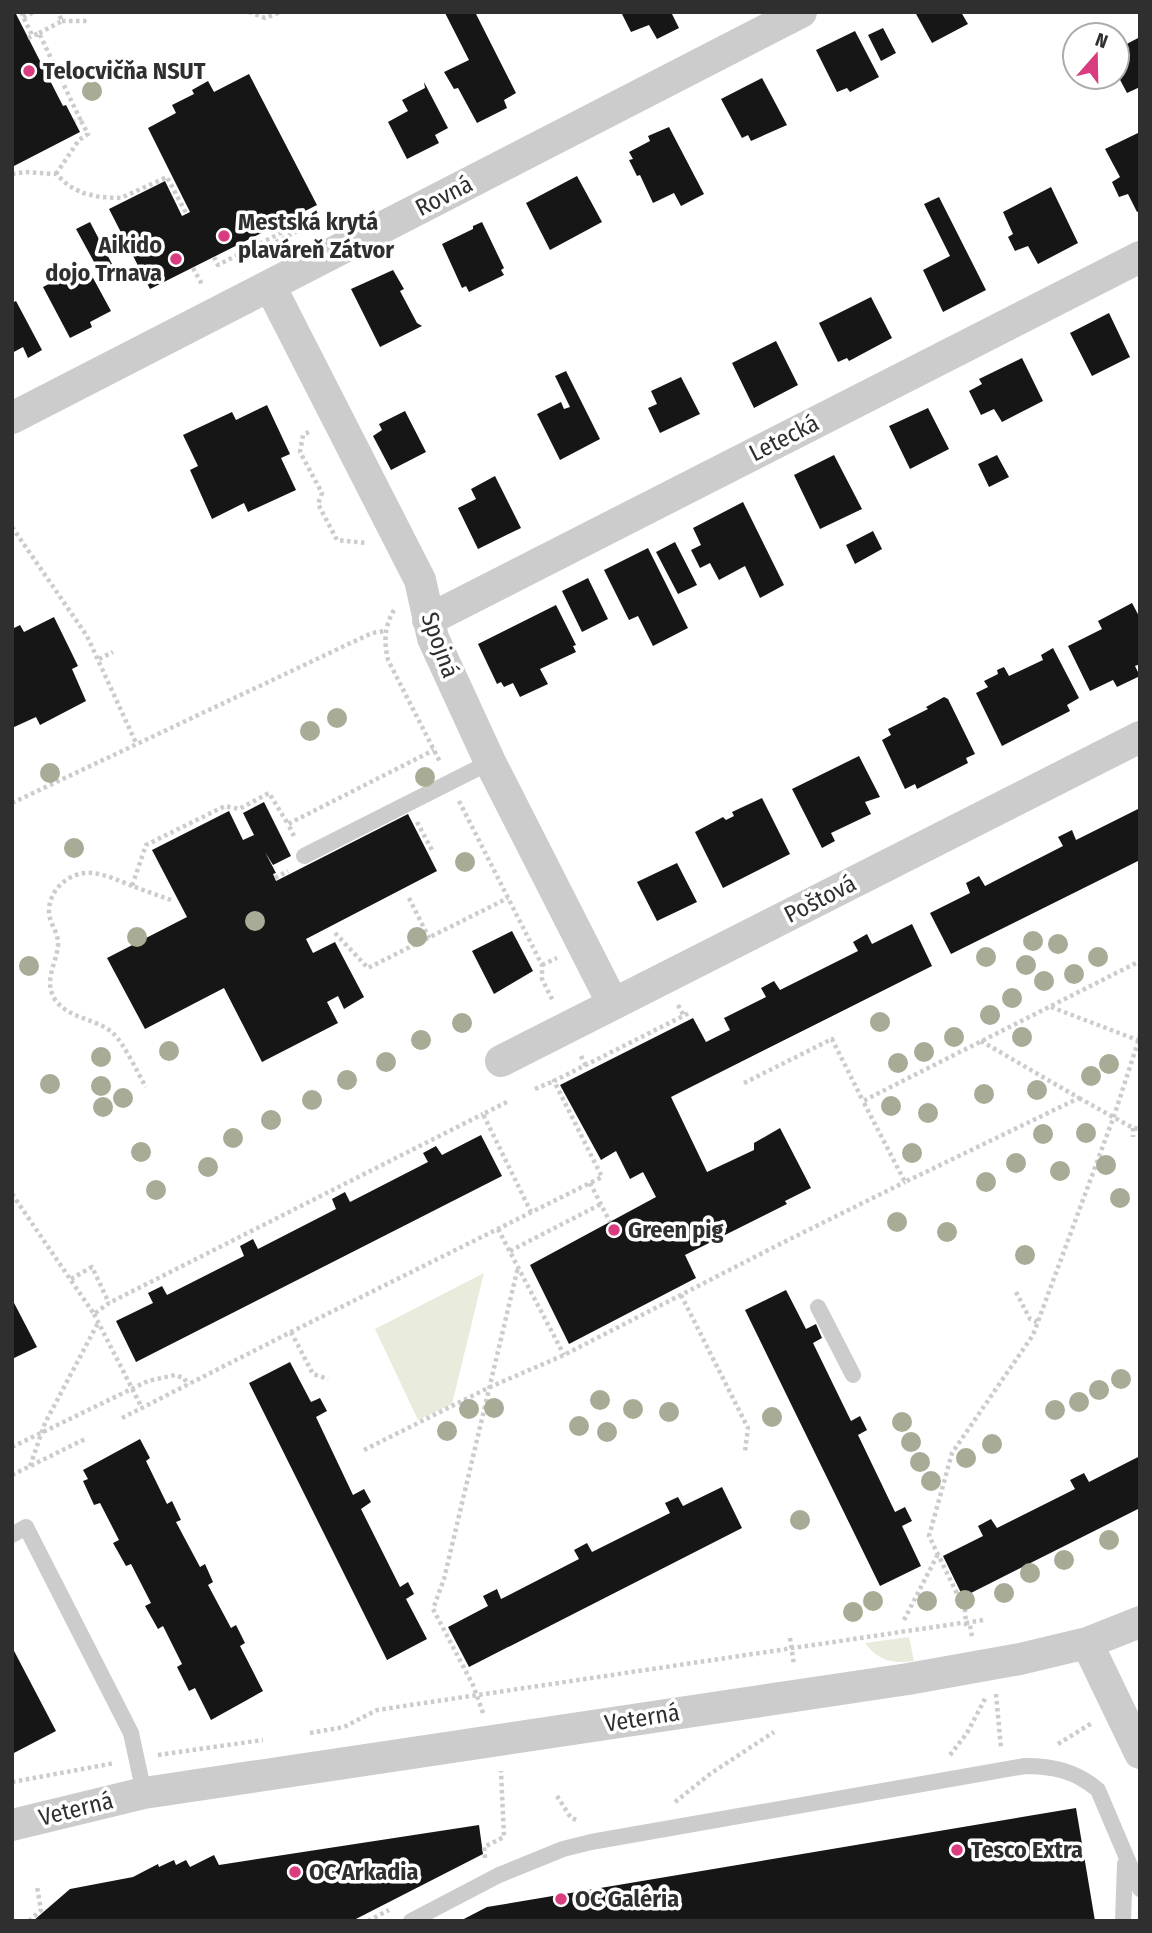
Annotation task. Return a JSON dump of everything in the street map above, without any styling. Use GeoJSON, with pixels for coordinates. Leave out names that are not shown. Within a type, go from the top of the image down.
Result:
{"type":"FeatureCollection","features":[{"type":"Feature","properties":{"kind":"street","name":"Rovná"},"geometry":{"type":"LineString","coordinates":[[12,418],[270,286],[745,25],[801,12]]}},
{"type":"Feature","properties":{"kind":"street","name":"Letecká"},"geometry":{"type":"LineString","coordinates":[[428,620],[1140,257]]}},
{"type":"Feature","properties":{"kind":"street","name":"Spojná"},"geometry":{"type":"LineString","coordinates":[[270,286],[420,580],[433,638],[490,762],[613,1004]]}},
{"type":"Feature","properties":{"kind":"street","name":"Poštová"},"geometry":{"type":"LineString","coordinates":[[501,1060],[1140,737]]}},
{"type":"Feature","properties":{"kind":"street","name":"Veterná"},"geometry":{"type":"LineString","coordinates":[[12,1802],[141,1793],[908,1679],[1020,1659],[1087,1643],[1140,1622]]}},
{"type":"Feature","properties":{"kind":"street"},"geometry":{"type":"LineString","coordinates":[[1087,1643],[1140,1754]]}},
{"type":"Feature","properties":{"kind":"street","name":"Veterná"},"geometry":{"type":"LineString","coordinates":[[12,1825],[141,1793]]}},
{"type":"Feature","properties":{"kind":"lane"},"geometry":{"type":"LineString","coordinates":[[303,856],[490,762]]}},
{"type":"Feature","properties":{"kind":"lane"},"geometry":{"type":"LineString","coordinates":[[818,1307],[853,1375]]}},
{"type":"Feature","properties":{"kind":"lane"},"geometry":{"type":"LineString","coordinates":[[12,1535],[26,1527],[131,1733],[138,1758],[141,1793]]}},
{"type":"Feature","properties":{"kind":"lane"},"geometry":{"type":"LineString","coordinates":[[411,1921],[499,1875],[563,1849],[1025,1766],[1046,1766],[1068,1771],[1085,1779],[1098,1790],[1140,1889]]}},
{"type":"Feature","properties":{"kind":"lane"},"geometry":{"type":"LineString","coordinates":[[1123,1921],[1125,1855]]}},
{"type":"Feature","properties":{"kind":"path"},"geometry":{"type":"LineString","coordinates":[[34,12],[22,15],[30,36],[62,21],[89,21]]}},
{"type":"Feature","properties":{"kind":"path"},"geometry":{"type":"LineString","coordinates":[[58,12],[62,21]]}},
{"type":"Feature","properties":{"kind":"path"},"geometry":{"type":"LineString","coordinates":[[249,12],[265,18],[281,12]]}},
{"type":"Feature","properties":{"kind":"path"},"geometry":{"type":"LineString","coordinates":[[39,33],[78,120],[88,134],[79,140],[56,174]]}},
{"type":"Feature","properties":{"kind":"path"},"geometry":{"type":"LineString","coordinates":[[12,174],[56,174],[82,193],[121,198],[167,177],[186,213]]}},
{"type":"Feature","properties":{"kind":"path"},"geometry":{"type":"LineString","coordinates":[[214,257],[218,265],[312,217],[315,222],[272,244],[279,256]]}},
{"type":"Feature","properties":{"kind":"path"},"geometry":{"type":"LineString","coordinates":[[193,268],[199,279]]}},
{"type":"Feature","properties":{"kind":"path"},"geometry":{"type":"LineString","coordinates":[[315,429],[303,435],[300,452],[321,493],[318,504],[337,540]]}},
{"type":"Feature","properties":{"kind":"path"},"geometry":{"type":"LineString","coordinates":[[12,527],[87,636],[135,743]]}},
{"type":"Feature","properties":{"kind":"path"},"geometry":{"type":"LineString","coordinates":[[12,803],[372,633],[385,631]]}},
{"type":"Feature","properties":{"kind":"path"},"geometry":{"type":"LineString","coordinates":[[99,659],[113,652]]}},
{"type":"Feature","properties":{"kind":"path"},"geometry":{"type":"LineString","coordinates":[[388,660],[542,965]]}},
{"type":"Feature","properties":{"kind":"path"},"geometry":{"type":"LineString","coordinates":[[288,824],[434,750]]}},
{"type":"Feature","properties":{"kind":"path"},"geometry":{"type":"LineString","coordinates":[[132,886],[146,845],[225,806],[239,808],[269,793],[303,856]]}},
{"type":"Feature","properties":{"kind":"path"},"geometry":{"type":"LineString","coordinates":[[146,1087],[115,1035],[67,1012],[55,1000],[50,985],[58,936],[51,923],[50,899],[59,885],[90,872],[171,900]]}},
{"type":"Feature","properties":{"kind":"path"},"geometry":{"type":"LineString","coordinates":[[409,898],[429,938]]}},
{"type":"Feature","properties":{"kind":"path"},"geometry":{"type":"LineString","coordinates":[[335,933],[368,968],[508,898]]}},
{"type":"Feature","properties":{"kind":"path"},"geometry":{"type":"LineString","coordinates":[[863,1101],[1140,961]]}},
{"type":"Feature","properties":{"kind":"path"},"geometry":{"type":"LineString","coordinates":[[974,1646],[970,1625],[966,1623],[965,1610],[929,1536],[952,1453],[1033,1335],[1114,1116],[1139,1039],[1050,1006]]}},
{"type":"Feature","properties":{"kind":"path"},"geometry":{"type":"LineString","coordinates":[[534,1090],[691,1012]]}},
{"type":"Feature","properties":{"kind":"path"},"geometry":{"type":"LineString","coordinates":[[744,1083],[832,1039],[905,1182]]}},
{"type":"Feature","properties":{"kind":"path"},"geometry":{"type":"LineString","coordinates":[[981,1041],[1133,1128],[1140,1129]]}},
{"type":"Feature","properties":{"kind":"path"},"geometry":{"type":"LineString","coordinates":[[122,1418],[602,1177],[554,1081]]}},
{"type":"Feature","properties":{"kind":"path"},"geometry":{"type":"LineString","coordinates":[[364,1450],[490,1387],[564,1355],[905,1182],[1079,1098]]}},
{"type":"Feature","properties":{"kind":"path"},"geometry":{"type":"LineString","coordinates":[[94,1314],[109,1303],[507,1102]]}},
{"type":"Feature","properties":{"kind":"path"},"geometry":{"type":"LineString","coordinates":[[483,1114],[531,1212]]}},
{"type":"Feature","properties":{"kind":"path"},"geometry":{"type":"LineString","coordinates":[[1133,1128],[1133,1137]]}},
{"type":"Feature","properties":{"kind":"path"},"geometry":{"type":"LineString","coordinates":[[590,1183],[610,1222]]}},
{"type":"Feature","properties":{"kind":"path"},"geometry":{"type":"LineString","coordinates":[[12,1194],[94,1314],[142,1408]]}},
{"type":"Feature","properties":{"kind":"path"},"geometry":{"type":"LineString","coordinates":[[510,1251],[601,1204]]}},
{"type":"Feature","properties":{"kind":"path"},"geometry":{"type":"LineString","coordinates":[[498,1229],[564,1355]]}},
{"type":"Feature","properties":{"kind":"path"},"geometry":{"type":"LineString","coordinates":[[473,1685],[433,1609],[444,1579],[518,1267]]}},
{"type":"Feature","properties":{"kind":"path"},"geometry":{"type":"LineString","coordinates":[[71,1279],[92,1268],[109,1303]]}},
{"type":"Feature","properties":{"kind":"path"},"geometry":{"type":"LineString","coordinates":[[1016,1292],[1030,1319],[1037,1322]]}},
{"type":"Feature","properties":{"kind":"path"},"geometry":{"type":"LineString","coordinates":[[681,1294],[748,1428],[745,1451]]}},
{"type":"Feature","properties":{"kind":"path"},"geometry":{"type":"LineString","coordinates":[[30,1466],[40,1433],[98,1323]]}},
{"type":"Feature","properties":{"kind":"path"},"geometry":{"type":"LineString","coordinates":[[291,1332],[313,1374],[328,1379]]}},
{"type":"Feature","properties":{"kind":"path"},"geometry":{"type":"LineString","coordinates":[[12,1447],[148,1381],[176,1375],[184,1378],[188,1385]]}},
{"type":"Feature","properties":{"kind":"path"},"geometry":{"type":"LineString","coordinates":[[12,1475],[85,1439]]}},
{"type":"Feature","properties":{"kind":"path"},"geometry":{"type":"LineString","coordinates":[[904,1620],[938,1554]]}},
{"type":"Feature","properties":{"kind":"path"},"geometry":{"type":"LineString","coordinates":[[307,1734],[344,1727],[376,1710],[983,1620]]}},
{"type":"Feature","properties":{"kind":"path"},"geometry":{"type":"LineString","coordinates":[[949,1756],[967,1733],[975,1714],[995,1685],[1002,1755]]}},
{"type":"Feature","properties":{"kind":"path"},"geometry":{"type":"LineString","coordinates":[[12,1782],[138,1758],[266,1740]]}},
{"type":"Feature","properties":{"kind":"path"},"geometry":{"type":"LineString","coordinates":[[557,1796],[571,1818],[580,1821]]}},
{"type":"Feature","properties":{"kind":"path"},"geometry":{"type":"LineString","coordinates":[[29,1921],[41,1910],[37,1887]]}},
{"type":"Feature","properties":{"kind":"shaded area"},"geometry":{"type":"Polygon","coordinates":[[[484,1273],[452,1404],[418,1420],[375,1329],[484,1273]]]}},
{"type":"Feature","properties":{"kind":"shaded area"},"geometry":{"type":"Polygon","coordinates":[[[909,1637],[914,1661],[887,1660],[875,1654],[865,1643],[909,1637]]]}},
{"type":"Feature","properties":{"kind":"building","name":"Telocvičňa NSUT"},"geometry":{"type":"Polygon","coordinates":[[[12,12],[15,12],[63,106],[66,105],[80,132],[12,167],[12,12]]]}},
{"type":"Feature","properties":{"kind":"building"},"geometry":{"type":"Polygon","coordinates":[[[475,12],[516,93],[504,100],[507,108],[477,123],[458,88],[454,89],[444,72],[469,60],[445,13],[475,12]]]}},
{"type":"Feature","properties":{"kind":"building"},"geometry":{"type":"Polygon","coordinates":[[[621,12],[671,12],[679,28],[657,39],[649,25],[631,32],[621,12]]]}},
{"type":"Feature","properties":{"kind":"building"},"geometry":{"type":"Polygon","coordinates":[[[915,12],[961,12],[968,24],[932,43],[915,12]]]}},
{"type":"Feature","properties":{"kind":"building"},"geometry":{"type":"Polygon","coordinates":[[[883,28],[896,53],[881,61],[868,35],[883,28]]]}},
{"type":"Feature","properties":{"kind":"building"},"geometry":{"type":"Polygon","coordinates":[[[855,31],[879,77],[850,92],[847,88],[837,92],[816,50],[855,31]]]}},
{"type":"Feature","properties":{"kind":"building"},"geometry":{"type":"Polygon","coordinates":[[[1140,37],[1140,87],[1127,93],[1126,91],[1131,91],[1131,42],[1140,37]]]}},
{"type":"Feature","properties":{"kind":"building"},"geometry":{"type":"Polygon","coordinates":[[[249,74],[317,205],[150,289],[109,209],[165,181],[182,216],[190,212],[148,128],[176,113],[172,105],[194,94],[192,90],[208,81],[214,92],[249,74]]]}},
{"type":"Feature","properties":{"kind":"building"},"geometry":{"type":"Polygon","coordinates":[[[762,78],[787,125],[751,141],[748,135],[742,138],[721,99],[762,78]]]}},
{"type":"Feature","properties":{"kind":"building"},"geometry":{"type":"Polygon","coordinates":[[[424,82],[448,128],[435,135],[439,143],[407,159],[388,122],[408,111],[402,100],[425,88],[424,82]]]}},
{"type":"Feature","properties":{"kind":"building"},"geometry":{"type":"Polygon","coordinates":[[[669,127],[704,194],[681,206],[674,193],[653,203],[640,175],[637,176],[629,160],[633,159],[629,152],[650,141],[648,136],[669,127]]]}},
{"type":"Feature","properties":{"kind":"building"},"geometry":{"type":"Polygon","coordinates":[[[1140,132],[1140,211],[1137,212],[1128,194],[1119,197],[1112,182],[1120,177],[1105,149],[1140,132]]]}},
{"type":"Feature","properties":{"kind":"building"},"geometry":{"type":"Polygon","coordinates":[[[577,176],[602,222],[550,250],[526,203],[577,176]]]}},
{"type":"Feature","properties":{"kind":"building"},"geometry":{"type":"Polygon","coordinates":[[[1051,187],[1078,243],[1038,264],[1028,246],[1015,251],[1008,237],[1013,234],[1003,212],[1051,187]]]}},
{"type":"Feature","properties":{"kind":"building"},"geometry":{"type":"Polygon","coordinates":[[[939,197],[986,290],[943,312],[923,270],[950,256],[924,204],[939,197]]]}},
{"type":"Feature","properties":{"kind":"building"},"geometry":{"type":"Polygon","coordinates":[[[90,222],[112,264],[99,271],[76,229],[90,222]]]}},
{"type":"Feature","properties":{"kind":"building"},"geometry":{"type":"Polygon","coordinates":[[[482,222],[504,268],[501,270],[504,275],[469,292],[466,286],[462,288],[442,244],[482,222]]]}},
{"type":"Feature","properties":{"kind":"building"},"geometry":{"type":"Polygon","coordinates":[[[86,265],[111,311],[90,322],[92,327],[70,338],[43,287],[86,265]]]}},
{"type":"Feature","properties":{"kind":"building"},"geometry":{"type":"Polygon","coordinates":[[[393,270],[404,289],[400,291],[417,323],[422,326],[380,347],[351,289],[393,270]]]}},
{"type":"Feature","properties":{"kind":"building"},"geometry":{"type":"Polygon","coordinates":[[[871,297],[892,338],[849,361],[847,358],[838,362],[819,323],[871,297]]]}},
{"type":"Feature","properties":{"kind":"building"},"geometry":{"type":"Polygon","coordinates":[[[16,301],[42,350],[28,358],[23,347],[12,353],[12,303],[16,301]]]}},
{"type":"Feature","properties":{"kind":"building"},"geometry":{"type":"Polygon","coordinates":[[[1109,313],[1130,357],[1092,376],[1070,333],[1109,313]]]}},
{"type":"Feature","properties":{"kind":"building"},"geometry":{"type":"Polygon","coordinates":[[[776,341],[798,385],[754,408],[732,363],[776,341]]]}},
{"type":"Feature","properties":{"kind":"building"},"geometry":{"type":"Polygon","coordinates":[[[1022,358],[1043,401],[1002,422],[994,409],[981,415],[969,391],[982,384],[979,379],[1022,358]]]}},
{"type":"Feature","properties":{"kind":"building"},"geometry":{"type":"Polygon","coordinates":[[[566,371],[600,439],[560,460],[537,414],[561,402],[564,409],[570,407],[555,376],[566,371]]]}},
{"type":"Feature","properties":{"kind":"building"},"geometry":{"type":"Polygon","coordinates":[[[681,377],[700,414],[660,433],[648,408],[657,404],[651,391],[681,377]]]}},
{"type":"Feature","properties":{"kind":"building"},"geometry":{"type":"Polygon","coordinates":[[[267,405],[290,454],[281,458],[296,490],[248,512],[244,503],[212,519],[190,470],[198,466],[183,435],[232,412],[236,420],[267,405]]]}},
{"type":"Feature","properties":{"kind":"building"},"geometry":{"type":"Polygon","coordinates":[[[928,408],[949,449],[910,469],[889,426],[928,408]]]}},
{"type":"Feature","properties":{"kind":"building"},"geometry":{"type":"Polygon","coordinates":[[[405,411],[426,452],[391,470],[373,436],[382,430],[379,424],[405,411]]]}},
{"type":"Feature","properties":{"kind":"building"},"geometry":{"type":"Polygon","coordinates":[[[834,455],[862,509],[820,529],[794,475],[834,455]]]}},
{"type":"Feature","properties":{"kind":"building"},"geometry":{"type":"Polygon","coordinates":[[[997,455],[1009,477],[989,487],[978,464],[997,455]]]}},
{"type":"Feature","properties":{"kind":"building"},"geometry":{"type":"Polygon","coordinates":[[[495,476],[521,528],[478,549],[458,508],[476,499],[471,489],[495,476]]]}},
{"type":"Feature","properties":{"kind":"building"},"geometry":{"type":"Polygon","coordinates":[[[743,502],[784,585],[760,598],[745,566],[719,580],[710,563],[700,568],[691,550],[701,545],[693,528],[743,502]]]}},
{"type":"Feature","properties":{"kind":"building"},"geometry":{"type":"Polygon","coordinates":[[[873,531],[882,549],[855,564],[846,545],[873,531]]]}},
{"type":"Feature","properties":{"kind":"building"},"geometry":{"type":"Polygon","coordinates":[[[675,542],[697,585],[678,594],[656,552],[675,542]]]}},
{"type":"Feature","properties":{"kind":"building"},"geometry":{"type":"Polygon","coordinates":[[[648,548],[688,628],[653,646],[638,616],[629,620],[604,570],[648,548]]]}},
{"type":"Feature","properties":{"kind":"building"},"geometry":{"type":"Polygon","coordinates":[[[588,578],[608,619],[582,632],[562,591],[588,578]]]}},
{"type":"Feature","properties":{"kind":"building"},"geometry":{"type":"Polygon","coordinates":[[[1132,603],[1140,618],[1140,664],[1135,666],[1140,676],[1117,687],[1113,680],[1090,691],[1068,646],[1102,629],[1098,621],[1132,603]]]}},
{"type":"Feature","properties":{"kind":"building"},"geometry":{"type":"Polygon","coordinates":[[[556,605],[576,645],[573,646],[576,652],[540,669],[548,684],[520,697],[513,683],[504,687],[501,682],[497,684],[478,644],[556,605]]]}},
{"type":"Feature","properties":{"kind":"building"},"geometry":{"type":"Polygon","coordinates":[[[54,617],[78,666],[72,669],[86,701],[40,725],[36,717],[12,728],[12,629],[20,625],[24,632],[54,617]]]}},
{"type":"Feature","properties":{"kind":"building"},"geometry":{"type":"Polygon","coordinates":[[[1053,648],[1079,698],[1067,705],[1070,711],[1002,746],[976,693],[988,687],[984,681],[998,674],[997,670],[1004,667],[1009,676],[1043,660],[1041,655],[1053,648]]]}},
{"type":"Feature","properties":{"kind":"building"},"geometry":{"type":"Polygon","coordinates":[[[944,697],[948,699],[975,754],[966,758],[968,763],[917,789],[915,784],[905,789],[882,740],[891,735],[888,729],[928,709],[926,707],[944,697]]]}},
{"type":"Feature","properties":{"kind":"building"},"geometry":{"type":"Polygon","coordinates":[[[859,756],[880,797],[865,802],[871,814],[831,833],[835,841],[822,848],[792,789],[859,756]]]}},
{"type":"Feature","properties":{"kind":"building"},"geometry":{"type":"Polygon","coordinates":[[[762,798],[790,854],[723,888],[695,832],[723,817],[726,820],[734,816],[732,812],[762,798]]]}},
{"type":"Feature","properties":{"kind":"building"},"geometry":{"type":"Polygon","coordinates":[[[264,802],[291,856],[273,865],[265,852],[276,873],[273,874],[276,881],[408,814],[437,871],[306,939],[313,953],[335,942],[364,997],[344,1009],[338,996],[327,1002],[338,1023],[262,1062],[224,988],[145,1029],[107,958],[187,917],[152,850],[229,811],[243,840],[254,835],[243,813],[264,802]]]}},
{"type":"Feature","properties":{"kind":"building"},"geometry":{"type":"Polygon","coordinates":[[[1140,808],[1140,860],[951,954],[930,913],[970,893],[966,883],[979,876],[985,886],[1063,846],[1058,837],[1072,830],[1076,840],[1140,808]]]}},
{"type":"Feature","properties":{"kind":"building"},"geometry":{"type":"Polygon","coordinates":[[[677,863],[697,902],[657,921],[637,882],[677,863]]]}},
{"type":"Feature","properties":{"kind":"building"},"geometry":{"type":"Polygon","coordinates":[[[912,924],[932,966],[671,1097],[707,1172],[754,1150],[754,1143],[780,1128],[811,1188],[785,1201],[787,1204],[685,1255],[696,1278],[569,1344],[530,1265],[656,1197],[643,1172],[630,1179],[616,1151],[601,1160],[560,1085],[693,1018],[706,1042],[730,1030],[724,1018],[766,997],[761,988],[774,981],[780,990],[858,951],[853,942],[867,934],[872,944],[912,924]]]}},
{"type":"Feature","properties":{"kind":"building"},"geometry":{"type":"Polygon","coordinates":[[[512,931],[533,971],[494,994],[472,951],[512,931]]]}},
{"type":"Feature","properties":{"kind":"building"},"geometry":{"type":"Polygon","coordinates":[[[481,1135],[502,1176],[136,1362],[116,1321],[153,1303],[148,1293],[162,1286],[167,1295],[244,1256],[240,1246],[253,1239],[258,1249],[336,1209],[332,1199],[345,1192],[350,1202],[428,1162],[423,1153],[436,1146],[442,1155],[481,1135]]]}},
{"type":"Feature","properties":{"kind":"building"},"geometry":{"type":"Polygon","coordinates":[[[786,1290],[806,1329],[816,1324],[822,1338],[813,1343],[851,1421],[860,1416],[867,1430],[858,1435],[895,1512],[905,1507],[912,1521],[902,1526],[921,1566],[880,1586],[745,1310],[786,1290]]]}},
{"type":"Feature","properties":{"kind":"building"},"geometry":{"type":"Polygon","coordinates":[[[12,1299],[37,1347],[12,1359],[12,1299]]]}},
{"type":"Feature","properties":{"kind":"building"},"geometry":{"type":"Polygon","coordinates":[[[290,1362],[311,1402],[320,1398],[327,1411],[316,1417],[353,1495],[364,1489],[371,1502],[361,1509],[400,1587],[408,1582],[414,1594],[406,1599],[427,1639],[387,1660],[249,1383],[290,1362]]]}},
{"type":"Feature","properties":{"kind":"building"},"geometry":{"type":"Polygon","coordinates":[[[140,1439],[150,1458],[146,1461],[167,1504],[172,1501],[181,1520],[176,1522],[200,1567],[205,1564],[213,1582],[208,1585],[231,1628],[236,1625],[245,1643],[240,1646],[263,1691],[211,1720],[195,1688],[189,1691],[177,1667],[182,1664],[163,1626],[158,1629],[145,1606],[151,1603],[131,1564],[126,1566],[113,1543],[119,1540],[100,1503],[94,1505],[83,1481],[88,1479],[83,1470],[140,1439]]]}},
{"type":"Feature","properties":{"kind":"building"},"geometry":{"type":"Polygon","coordinates":[[[1140,1456],[1140,1508],[963,1597],[943,1556],[983,1536],[978,1526],[991,1519],[997,1528],[1075,1489],[1070,1480],[1084,1473],[1089,1482],[1140,1456]]]}},
{"type":"Feature","properties":{"kind":"building"},"geometry":{"type":"Polygon","coordinates":[[[722,1487],[742,1528],[469,1667],[448,1627],[488,1606],[483,1596],[497,1589],[501,1599],[579,1559],[574,1550],[587,1543],[592,1552],[670,1513],[665,1503],[678,1497],[683,1506],[722,1487]]]}},
{"type":"Feature","properties":{"kind":"building"},"geometry":{"type":"Polygon","coordinates":[[[12,1647],[56,1731],[12,1754],[12,1647]]]}},
{"type":"Feature","properties":{"kind":"building","name":"Tesco Extra"},"geometry":{"type":"Polygon","coordinates":[[[1076,1808],[1095,1921],[460,1921],[487,1907],[1076,1808]]]}},
{"type":"Feature","properties":{"kind":"building","name":"OC Arkadia"},"geometry":{"type":"Polygon","coordinates":[[[479,1825],[483,1854],[352,1921],[33,1921],[70,1889],[133,1877],[158,1864],[159,1867],[174,1860],[176,1865],[186,1860],[190,1867],[214,1855],[219,1865],[479,1825]]]}},
{"type":"Feature","properties":{"kind":"place","name":"Telocvičňa NSUT"},"geometry":{"type":"Point","coordinates":[29,71]}},
{"type":"Feature","properties":{"kind":"place","name":"Mestská krytá plaváreň Zátvor"},"geometry":{"type":"Point","coordinates":[224,236]}},
{"type":"Feature","properties":{"kind":"place","name":"Aikido dojo Trnava"},"geometry":{"type":"Point","coordinates":[176,259]}},
{"type":"Feature","properties":{"kind":"place","name":"Green pig"},"geometry":{"type":"Point","coordinates":[614,1230]}},
{"type":"Feature","properties":{"kind":"place","name":"Tesco Extra"},"geometry":{"type":"Point","coordinates":[957,1850]}},
{"type":"Feature","properties":{"kind":"place","name":"OC Arkadia"},"geometry":{"type":"Point","coordinates":[295,1872]}},
{"type":"Feature","properties":{"kind":"place","name":"OC Galéria"},"geometry":{"type":"Point","coordinates":[561,1899]}}]}
